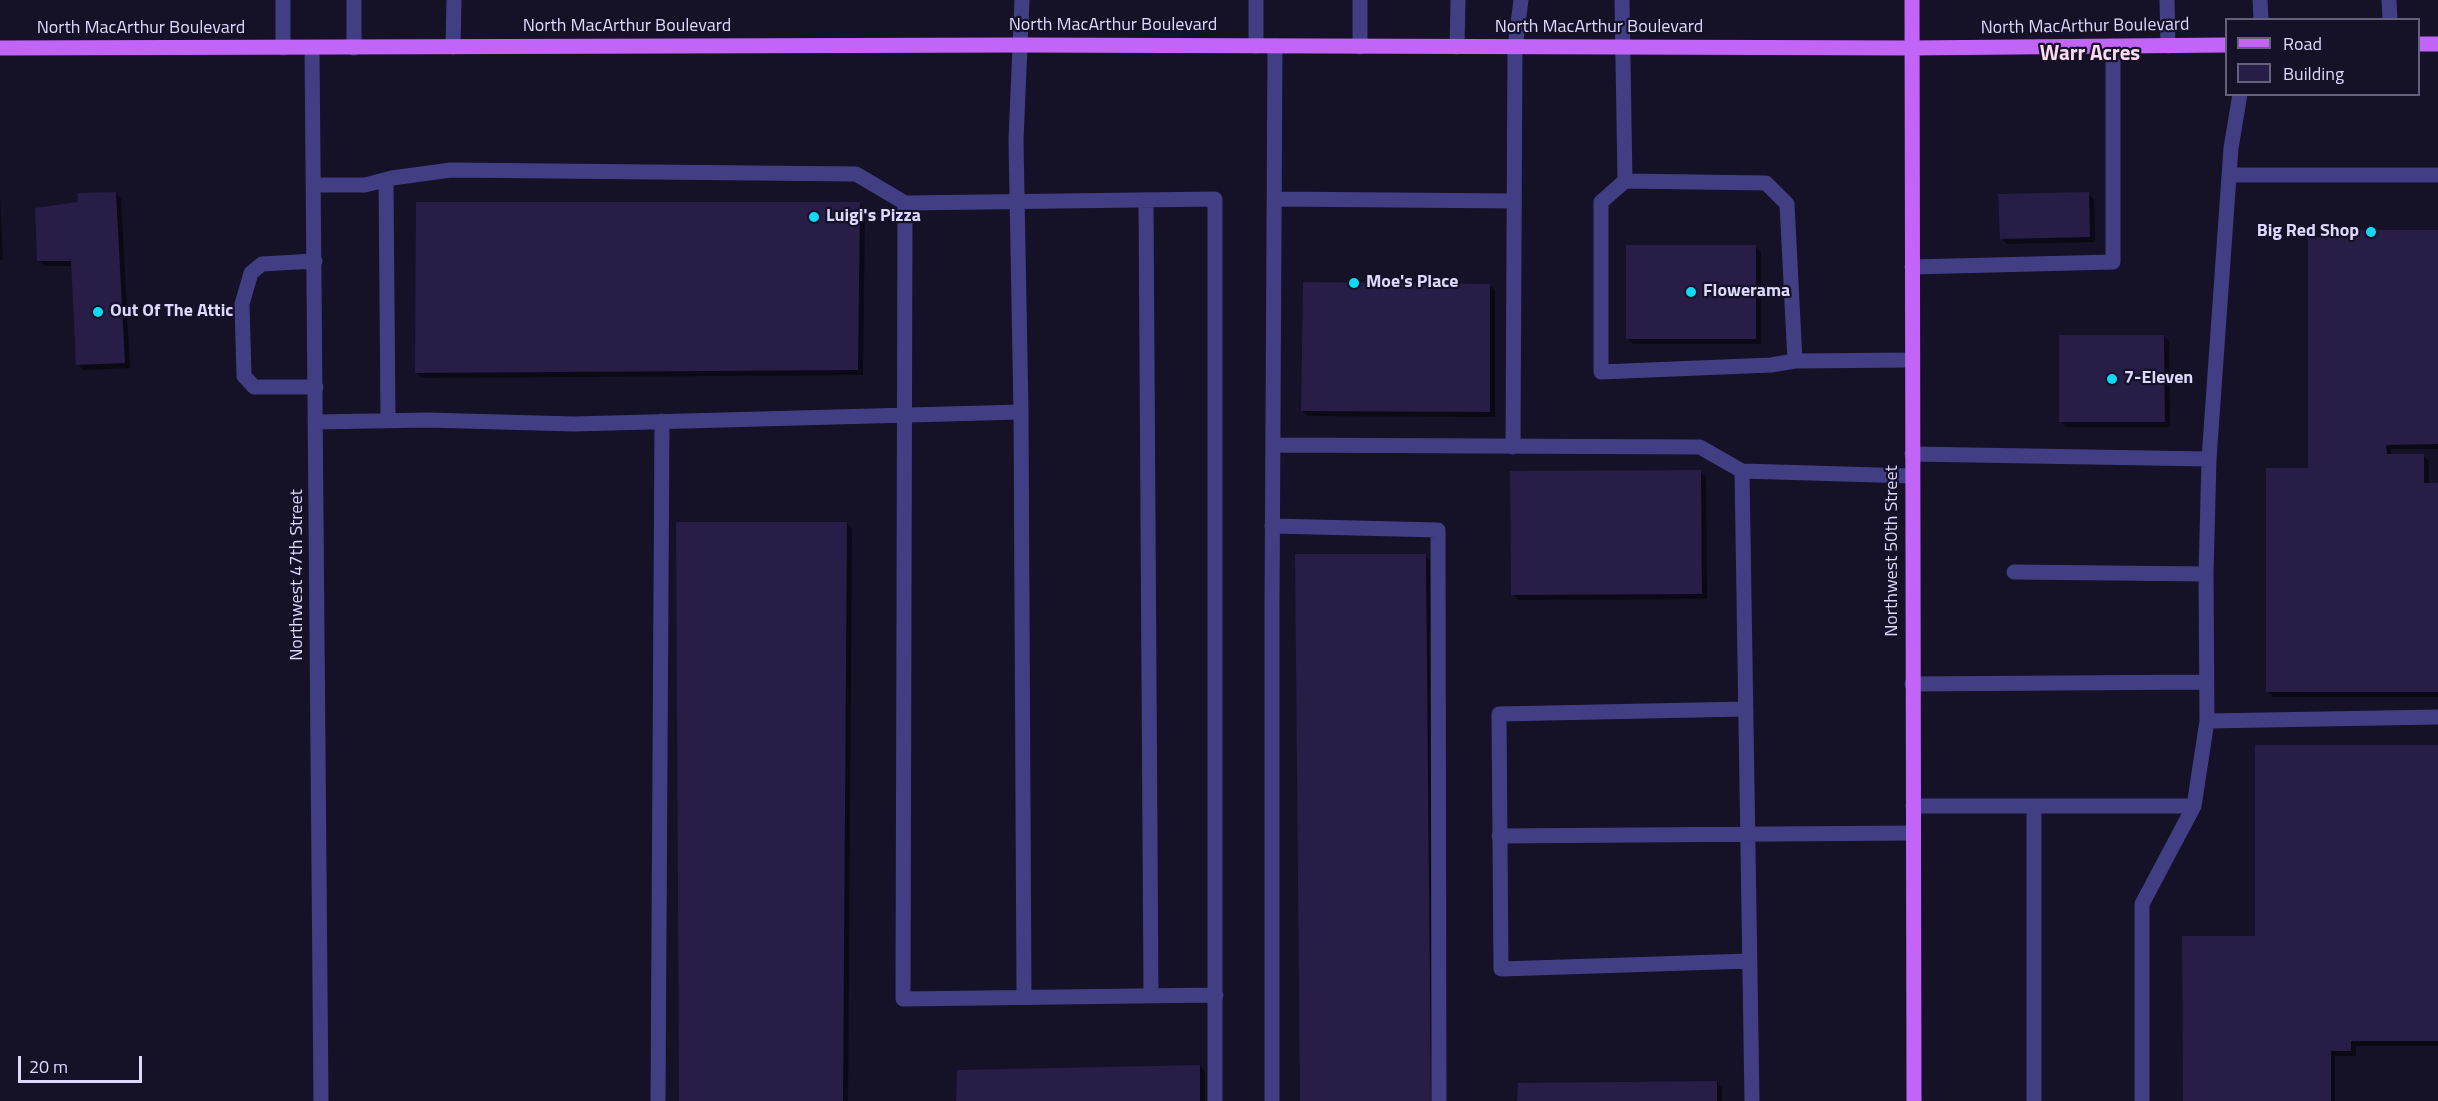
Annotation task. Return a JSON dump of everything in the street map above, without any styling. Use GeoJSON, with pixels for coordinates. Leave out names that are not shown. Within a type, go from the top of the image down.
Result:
{"type":"FeatureCollection","features":[{"type":"Feature","properties":{"kind":"main road","name":"Northwest 50th Street"},"geometry":{"type":"LineString","coordinates":[[1912,0],[1914,1101]]}},
{"type":"Feature","properties":{"kind":"main road"},"geometry":{"type":"LineString","coordinates":[[2420,44],[2438,44]]}},
{"type":"Feature","properties":{"kind":"main road","name":"North MacArthur Boulevard"},"geometry":{"type":"LineString","coordinates":[[0,48],[1020,45],[1912,48],[2225,45]]}},
{"type":"Feature","properties":{"kind":"street"},"geometry":{"type":"LineString","coordinates":[[282,0],[282,48]]}},
{"type":"Feature","properties":{"kind":"street"},"geometry":{"type":"LineString","coordinates":[[354,0],[354,48]]}},
{"type":"Feature","properties":{"kind":"street"},"geometry":{"type":"LineString","coordinates":[[453,47],[454,0]]}},
{"type":"Feature","properties":{"kind":"street"},"geometry":{"type":"LineString","coordinates":[[1022,0],[1016,140],[1021,412],[1024,997]]}},
{"type":"Feature","properties":{"kind":"street"},"geometry":{"type":"LineString","coordinates":[[1256,0],[1256,46]]}},
{"type":"Feature","properties":{"kind":"street"},"geometry":{"type":"LineString","coordinates":[[1360,0],[1360,47]]}},
{"type":"Feature","properties":{"kind":"street"},"geometry":{"type":"LineString","coordinates":[[1457,47],[1458,0]]}},
{"type":"Feature","properties":{"kind":"street"},"geometry":{"type":"LineString","coordinates":[[1513,447],[1515,47],[1521,0]]}},
{"type":"Feature","properties":{"kind":"street"},"geometry":{"type":"LineString","coordinates":[[1622,0],[1624,182]]}},
{"type":"Feature","properties":{"kind":"street"},"geometry":{"type":"LineString","coordinates":[[2168,0],[2168,46]]}},
{"type":"Feature","properties":{"kind":"street"},"geometry":{"type":"LineString","coordinates":[[2260,0],[2261,18]]}},
{"type":"Feature","properties":{"kind":"street"},"geometry":{"type":"LineString","coordinates":[[2390,0],[2390,18]]}},
{"type":"Feature","properties":{"kind":"street"},"geometry":{"type":"LineString","coordinates":[[1272,1101],[1275,46]]}},
{"type":"Feature","properties":{"kind":"street"},"geometry":{"type":"LineString","coordinates":[[1912,267],[2112,262],[2113,46]]}},
{"type":"Feature","properties":{"kind":"street","name":"Northwest 47th Street"},"geometry":{"type":"LineString","coordinates":[[312,48],[321,1101]]}},
{"type":"Feature","properties":{"kind":"street"},"geometry":{"type":"LineString","coordinates":[[2142,1101],[2142,904],[2194,806],[2207,721],[2206,574],[2209,459],[2231,147],[2240,96]]}},
{"type":"Feature","properties":{"kind":"street"},"geometry":{"type":"LineString","coordinates":[[314,185],[365,185],[451,170],[856,174],[905,203],[1215,199],[1215,1101]]}},
{"type":"Feature","properties":{"kind":"street"},"geometry":{"type":"LineString","coordinates":[[2229,175],[2438,175]]}},
{"type":"Feature","properties":{"kind":"street"},"geometry":{"type":"LineString","coordinates":[[386,180],[388,420]]}},
{"type":"Feature","properties":{"kind":"street"},"geometry":{"type":"LineString","coordinates":[[1795,361],[1787,204],[1766,183],[1624,182],[1601,202],[1601,372],[1771,365],[1795,361],[1912,360]]}},
{"type":"Feature","properties":{"kind":"street"},"geometry":{"type":"LineString","coordinates":[[1274,199],[1514,201]]}},
{"type":"Feature","properties":{"kind":"street"},"geometry":{"type":"LineString","coordinates":[[1146,200],[1151,996]]}},
{"type":"Feature","properties":{"kind":"street"},"geometry":{"type":"LineString","coordinates":[[905,203],[903,999],[1215,995]]}},
{"type":"Feature","properties":{"kind":"street"},"geometry":{"type":"LineString","coordinates":[[315,261],[262,264],[251,273],[242,304],[244,376],[254,387],[316,387]]}},
{"type":"Feature","properties":{"kind":"street"},"geometry":{"type":"LineString","coordinates":[[316,422],[388,420],[574,424],[1021,412]]}},
{"type":"Feature","properties":{"kind":"street"},"geometry":{"type":"LineString","coordinates":[[658,1101],[662,421]]}},
{"type":"Feature","properties":{"kind":"street"},"geometry":{"type":"LineString","coordinates":[[1273,445],[1700,447],[1742,471],[1912,476]]}},
{"type":"Feature","properties":{"kind":"street"},"geometry":{"type":"LineString","coordinates":[[1912,454],[2209,459]]}},
{"type":"Feature","properties":{"kind":"street"},"geometry":{"type":"LineString","coordinates":[[1742,471],[1752,1101]]}},
{"type":"Feature","properties":{"kind":"street"},"geometry":{"type":"LineString","coordinates":[[1272,525],[1438,530],[1439,1101]]}},
{"type":"Feature","properties":{"kind":"street"},"geometry":{"type":"LineString","coordinates":[[2014,572],[2206,574]]}},
{"type":"Feature","properties":{"kind":"street"},"geometry":{"type":"LineString","coordinates":[[1912,684],[2207,682]]}},
{"type":"Feature","properties":{"kind":"street"},"geometry":{"type":"LineString","coordinates":[[1746,709],[1499,714],[1501,969],[1750,961]]}},
{"type":"Feature","properties":{"kind":"street"},"geometry":{"type":"LineString","coordinates":[[2207,721],[2438,717]]}},
{"type":"Feature","properties":{"kind":"street"},"geometry":{"type":"LineString","coordinates":[[1913,806],[2194,806]]}},
{"type":"Feature","properties":{"kind":"street"},"geometry":{"type":"LineString","coordinates":[[2034,806],[2034,1101]]}},
{"type":"Feature","properties":{"kind":"street"},"geometry":{"type":"LineString","coordinates":[[1499,836],[1913,833]]}},
{"type":"Feature","properties":{"kind":"building","name":"Out Of The Attic"},"geometry":{"type":"Polygon","coordinates":[[[116,192],[125,363],[76,365],[71,261],[37,261],[35,208],[77,202],[78,193],[116,192]]]}},
{"type":"Feature","properties":{"kind":"building"},"geometry":{"type":"Polygon","coordinates":[[[2089,192],[2090,237],[2000,239],[1998,194],[2089,192]]]}},
{"type":"Feature","properties":{"kind":"building"},"geometry":{"type":"Polygon","coordinates":[[[416,202],[860,202],[858,370],[415,373],[416,202]]]}},
{"type":"Feature","properties":{"kind":"building"},"geometry":{"type":"Polygon","coordinates":[[[2327,230],[2438,230],[2438,444],[2386,445],[2387,454],[2424,454],[2424,483],[2438,483],[2438,692],[2266,692],[2266,468],[2308,468],[2308,237],[2327,237],[2327,230]]]}},
{"type":"Feature","properties":{"kind":"building","name":"Flowerama"},"geometry":{"type":"Polygon","coordinates":[[[1626,245],[1756,245],[1756,339],[1626,339],[1626,245]]]}},
{"type":"Feature","properties":{"kind":"building"},"geometry":{"type":"Polygon","coordinates":[[[1303,282],[1490,284],[1490,412],[1301,411],[1303,282]]]}},
{"type":"Feature","properties":{"kind":"building","name":"7-Eleven"},"geometry":{"type":"Polygon","coordinates":[[[2059,335],[2164,335],[2165,422],[2059,422],[2059,335]]]}},
{"type":"Feature","properties":{"kind":"building"},"geometry":{"type":"Polygon","coordinates":[[[1701,470],[1702,594],[1511,595],[1510,471],[1701,470]]]}},
{"type":"Feature","properties":{"kind":"building"},"geometry":{"type":"Polygon","coordinates":[[[676,522],[847,522],[843,1101],[679,1101],[676,522]]]}},
{"type":"Feature","properties":{"kind":"building"},"geometry":{"type":"Polygon","coordinates":[[[1295,554],[1426,554],[1431,1101],[1300,1101],[1295,554]]]}},
{"type":"Feature","properties":{"kind":"building"},"geometry":{"type":"Polygon","coordinates":[[[2255,745],[2438,745],[2438,1041],[2351,1041],[2351,1051],[2331,1051],[2331,1101],[2183,1101],[2182,936],[2255,936],[2255,745]]]}},
{"type":"Feature","properties":{"kind":"building"},"geometry":{"type":"Polygon","coordinates":[[[1200,1065],[1200,1101],[956,1101],[957,1070],[1200,1065]]]}},
{"type":"Feature","properties":{"kind":"building"},"geometry":{"type":"Polygon","coordinates":[[[1717,1081],[1717,1101],[1517,1101],[1518,1083],[1717,1081]]]}},
{"type":"Feature","properties":{"kind":"place","name":"Luigi's Pizza"},"geometry":{"type":"Point","coordinates":[814,217]}},
{"type":"Feature","properties":{"kind":"place","name":"Big Red Shop"},"geometry":{"type":"Point","coordinates":[2371,232]}},
{"type":"Feature","properties":{"kind":"place","name":"Moe's Place"},"geometry":{"type":"Point","coordinates":[1354,283]}},
{"type":"Feature","properties":{"kind":"place","name":"Flowerama"},"geometry":{"type":"Point","coordinates":[1691,292]}},
{"type":"Feature","properties":{"kind":"place","name":"Out Of The Attic"},"geometry":{"type":"Point","coordinates":[98,312]}},
{"type":"Feature","properties":{"kind":"place","name":"7-Eleven"},"geometry":{"type":"Point","coordinates":[2112,379]}},
{"type":"Feature","properties":{"kind":"district","name":"Warr Acres"},"geometry":{"type":"Point","coordinates":[2090,55]}}]}
